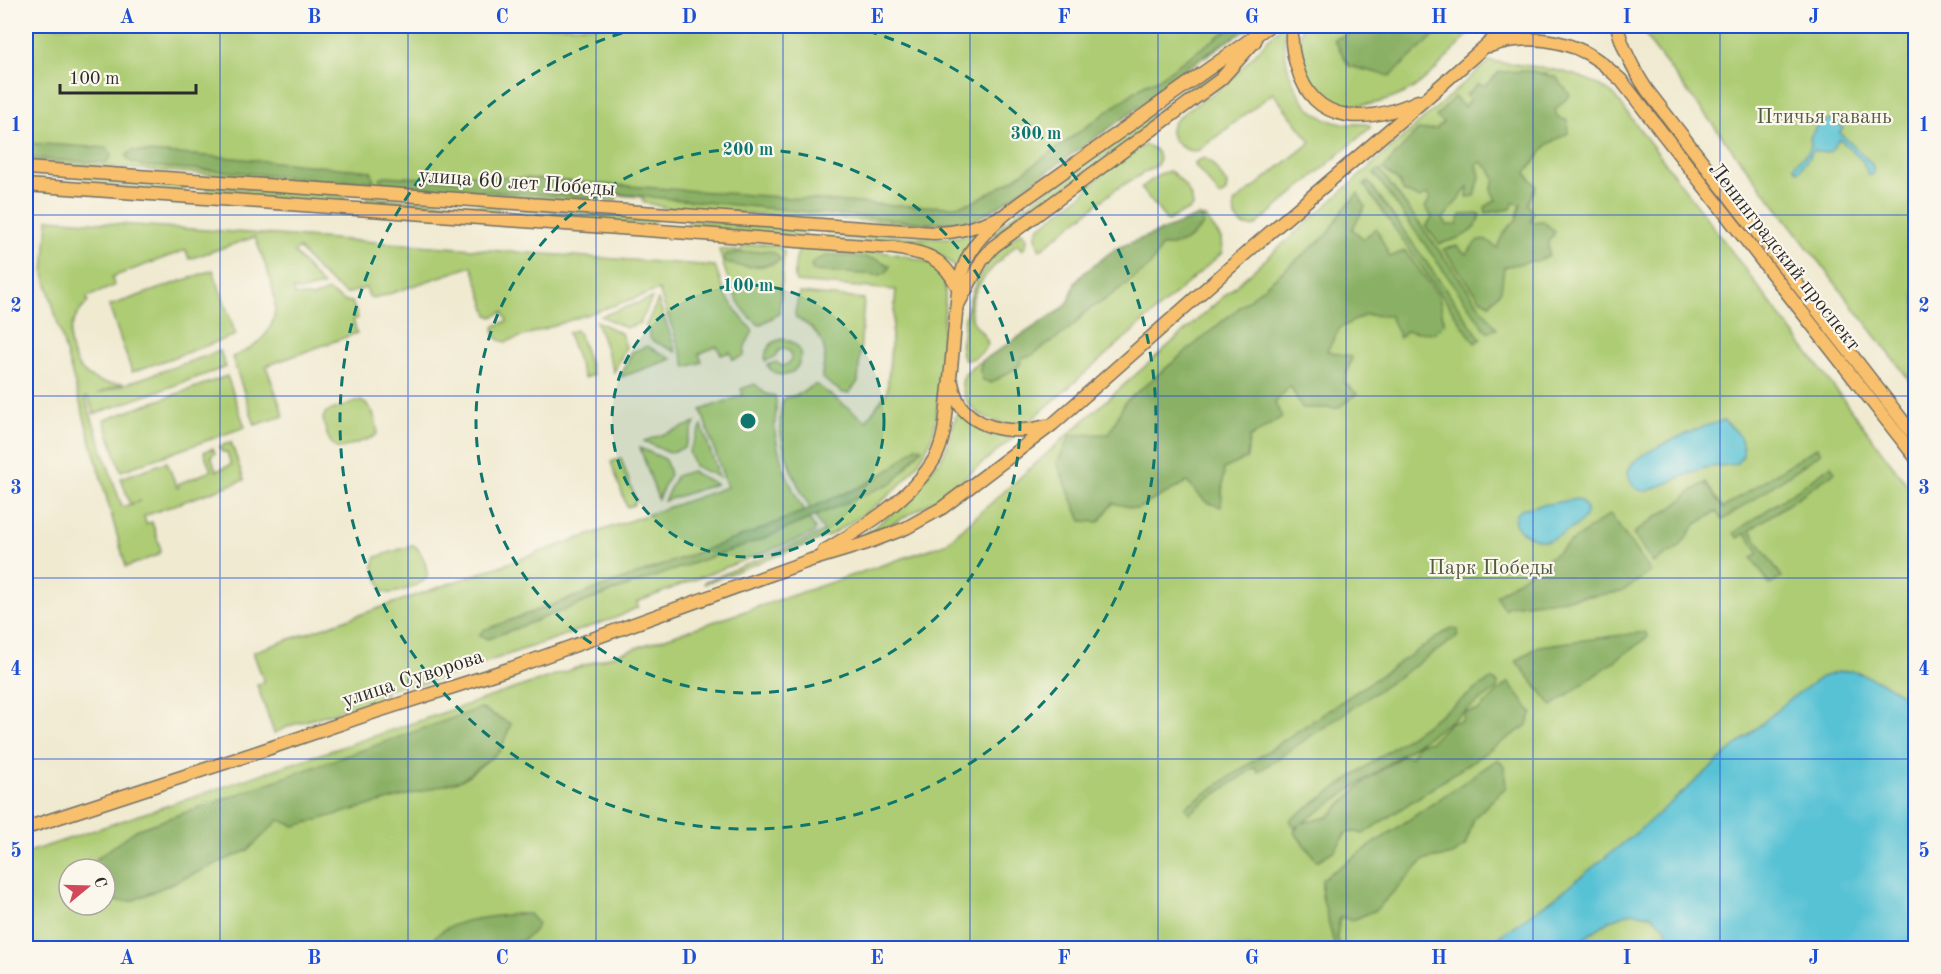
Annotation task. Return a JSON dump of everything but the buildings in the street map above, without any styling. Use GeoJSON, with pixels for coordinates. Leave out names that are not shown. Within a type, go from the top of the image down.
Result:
{"type":"FeatureCollection","features":[{"type":"Feature","properties":{"kind":"main road"},"geometry":{"type":"LineString","coordinates":[[1294,26],[1292,30],[1293,54],[1301,81],[1315,101],[1329,111],[1351,116],[1381,115],[1430,96]]}},
{"type":"Feature","properties":{"kind":"main road"},"geometry":{"type":"LineString","coordinates":[[811,560],[906,528],[942,508],[1053,424],[1508,26]]}},
{"type":"Feature","properties":{"kind":"main road","name":"Ленинградский проспект"},"geometry":{"type":"LineString","coordinates":[[1617,26],[1621,43],[1632,68],[1647,90],[1916,438]]}},
{"type":"Feature","properties":{"kind":"main road"},"geometry":{"type":"LineString","coordinates":[[811,560],[867,525],[900,498],[924,473],[935,457],[946,423],[957,285],[971,251],[1003,216],[1208,67],[1267,27]]}},
{"type":"Feature","properties":{"kind":"main road"},"geometry":{"type":"LineString","coordinates":[[956,310],[982,260],[993,248],[1221,79],[1267,27]]}},
{"type":"Feature","properties":{"kind":"main road","name":"Ленинградский проспект"},"geometry":{"type":"LineString","coordinates":[[1484,48],[1508,40],[1539,39],[1572,48],[1598,60],[1621,80],[1916,458]]}},
{"type":"Feature","properties":{"kind":"main road","name":"улица 60 лет Победы"},"geometry":{"type":"LineString","coordinates":[[26,168],[933,233],[953,233],[1003,216]]}},
{"type":"Feature","properties":{"kind":"main road"},"geometry":{"type":"LineString","coordinates":[[74,189],[75,171]]}},
{"type":"Feature","properties":{"kind":"main road","name":"улица 60 лет Победы"},"geometry":{"type":"LineString","coordinates":[[26,185],[894,248],[927,255],[939,261],[947,268],[957,285]]}},
{"type":"Feature","properties":{"kind":"main road"},"geometry":{"type":"LineString","coordinates":[[510,220],[511,202]]}},
{"type":"Feature","properties":{"kind":"main road"},"geometry":{"type":"LineString","coordinates":[[668,231],[669,214]]}},
{"type":"Feature","properties":{"kind":"main road"},"geometry":{"type":"LineString","coordinates":[[816,242],[817,224]]}},
{"type":"Feature","properties":{"kind":"main road"},"geometry":{"type":"LineString","coordinates":[[950,377],[963,409],[993,427],[1014,431],[1031,430],[1053,424]]}},
{"type":"Feature","properties":{"kind":"main road","name":"улица Суворова"},"geometry":{"type":"LineString","coordinates":[[26,828],[512,668],[811,560]]}},
{"type":"Feature","properties":{"kind":"green space"},"geometry":{"type":"Polygon","coordinates":[[[26,26],[1248,26],[1107,128],[974,218],[959,223],[932,225],[666,208],[643,202],[642,197],[617,195],[616,200],[590,202],[26,161],[26,26]]]}},
{"type":"Feature","properties":{"kind":"green space"},"geometry":{"type":"Polygon","coordinates":[[[1233,26],[1250,26],[1250,28],[1199,58],[1159,86],[1152,97],[1124,118],[995,209],[975,220],[928,223],[618,194],[593,198],[402,186],[381,182],[380,178],[385,176],[459,180],[467,174],[887,205],[950,207],[973,202],[1014,179],[1144,85],[1158,79],[1233,26]]]}},
{"type":"Feature","properties":{"kind":"green space"},"geometry":{"type":"Polygon","coordinates":[[[1281,26],[1285,26],[1286,56],[1294,85],[1311,109],[1324,118],[1338,123],[1366,124],[1370,125],[1370,128],[1255,226],[1249,227],[1241,224],[1235,217],[1234,203],[1311,142],[1273,93],[1199,150],[1187,150],[1181,147],[1176,143],[1171,132],[1175,121],[1187,110],[1227,83],[1281,26]]]}},
{"type":"Feature","properties":{"kind":"green space"},"geometry":{"type":"Polygon","coordinates":[[[1302,26],[1475,26],[1414,88],[1391,99],[1362,105],[1335,101],[1323,95],[1313,85],[1305,71],[1300,54],[1302,26]]]}},
{"type":"Feature","properties":{"kind":"green space"},"geometry":{"type":"Polygon","coordinates":[[[1375,26],[1414,26],[1434,36],[1390,76],[1349,66],[1334,39],[1375,26]]]}},
{"type":"Feature","properties":{"kind":"green space","name":"Птичья гавань"},"geometry":{"type":"Polygon","coordinates":[[[1644,26],[1915,26],[1915,387],[1651,44],[1644,26]]]}},
{"type":"Feature","properties":{"kind":"green space","name":"Парк Победы"},"geometry":{"type":"Polygon","coordinates":[[[1489,61],[1538,67],[1570,74],[1586,79],[1614,95],[1915,495],[1915,948],[26,948],[26,853],[945,544],[1489,61]]]}},
{"type":"Feature","properties":{"kind":"green space"},"geometry":{"type":"Polygon","coordinates":[[[1222,67],[1222,72],[1018,221],[990,237],[1013,215],[1217,68],[1222,67]]]}},
{"type":"Feature","properties":{"kind":"green space"},"geometry":{"type":"Polygon","coordinates":[[[1531,71],[1556,77],[1570,95],[1555,110],[1558,118],[1567,120],[1568,133],[1547,145],[1526,173],[1536,186],[1528,204],[1533,213],[1531,222],[1543,221],[1555,232],[1548,242],[1549,255],[1537,262],[1530,261],[1504,267],[1501,290],[1490,304],[1480,299],[1443,249],[1457,246],[1466,254],[1478,240],[1488,241],[1497,248],[1504,232],[1516,220],[1521,204],[1513,203],[1511,209],[1486,213],[1485,207],[1496,200],[1491,190],[1495,180],[1491,171],[1481,162],[1477,165],[1480,176],[1475,196],[1467,197],[1468,187],[1443,219],[1447,225],[1457,225],[1461,215],[1480,214],[1475,227],[1465,235],[1439,244],[1426,227],[1432,217],[1425,207],[1429,201],[1429,194],[1419,198],[1404,192],[1399,182],[1383,169],[1418,130],[1436,129],[1443,122],[1436,117],[1454,97],[1464,107],[1470,99],[1466,95],[1478,84],[1485,86],[1499,72],[1531,71]]]}},
{"type":"Feature","properties":{"kind":"green space"},"geometry":{"type":"Polygon","coordinates":[[[26,143],[107,148],[112,155],[106,163],[26,158],[26,143]]]}},
{"type":"Feature","properties":{"kind":"green space"},"geometry":{"type":"Polygon","coordinates":[[[1145,145],[1157,152],[1159,161],[1156,166],[1116,189],[1040,250],[1036,236],[1038,228],[1084,193],[1103,173],[1145,145]]]}},
{"type":"Feature","properties":{"kind":"green space"},"geometry":{"type":"Polygon","coordinates":[[[132,151],[371,171],[374,181],[329,181],[143,166],[129,161],[126,156],[132,151]]]}},
{"type":"Feature","properties":{"kind":"green space"},"geometry":{"type":"Polygon","coordinates":[[[1204,158],[1211,162],[1227,184],[1226,192],[1220,196],[1194,164],[1204,158]]]}},
{"type":"Feature","properties":{"kind":"green space"},"geometry":{"type":"Polygon","coordinates":[[[1380,170],[1497,329],[1487,332],[1374,173],[1380,170]]]}},
{"type":"Feature","properties":{"kind":"green space"},"geometry":{"type":"Polygon","coordinates":[[[1169,171],[1184,185],[1193,205],[1190,209],[1167,221],[1141,188],[1160,174],[1169,171]]]}},
{"type":"Feature","properties":{"kind":"green space"},"geometry":{"type":"Polygon","coordinates":[[[84,177],[186,184],[185,192],[83,184],[84,177]]]}},
{"type":"Feature","properties":{"kind":"green space"},"geometry":{"type":"Polygon","coordinates":[[[1369,182],[1481,339],[1475,343],[1364,185],[1369,182]]]}},
{"type":"Feature","properties":{"kind":"green space"},"geometry":{"type":"Polygon","coordinates":[[[207,186],[345,196],[344,203],[207,193],[207,186]]]}},
{"type":"Feature","properties":{"kind":"green space"},"geometry":{"type":"Polygon","coordinates":[[[1358,193],[1365,207],[1352,229],[1364,239],[1376,228],[1390,257],[1405,251],[1439,296],[1444,323],[1434,333],[1406,331],[1400,338],[1390,316],[1365,315],[1340,328],[1327,351],[1352,357],[1344,382],[1357,394],[1338,408],[1302,408],[1290,386],[1275,403],[1282,417],[1249,438],[1247,458],[1224,469],[1221,507],[1206,502],[1187,482],[1137,509],[1113,503],[1099,522],[1081,521],[1057,463],[1071,435],[1109,434],[1125,402],[1328,234],[1343,210],[1358,193]]]}},
{"type":"Feature","properties":{"kind":"green space"},"geometry":{"type":"Polygon","coordinates":[[[367,197],[499,207],[498,214],[366,205],[367,197]]]}},
{"type":"Feature","properties":{"kind":"green space"},"geometry":{"type":"Polygon","coordinates":[[[523,208],[655,218],[654,225],[523,216],[523,208]]]}},
{"type":"Feature","properties":{"kind":"green space"},"geometry":{"type":"Polygon","coordinates":[[[1199,216],[1206,218],[1221,238],[1222,253],[1029,422],[999,423],[971,408],[962,385],[964,376],[970,369],[982,361],[980,371],[991,383],[1019,366],[1022,357],[1075,324],[1086,311],[1103,301],[1161,246],[1180,244],[1189,239],[1203,225],[1203,220],[1199,216]]]}},
{"type":"Feature","properties":{"kind":"green space"},"geometry":{"type":"Polygon","coordinates":[[[1199,216],[1203,220],[1203,225],[1189,239],[1180,244],[1161,246],[1148,268],[1086,311],[1064,333],[1031,356],[1022,357],[1019,366],[991,383],[983,380],[980,371],[982,361],[1063,308],[1069,301],[1075,283],[1115,249],[1199,216]]]}},
{"type":"Feature","properties":{"kind":"green space"},"geometry":{"type":"Polygon","coordinates":[[[48,219],[715,266],[726,296],[753,331],[745,346],[744,356],[733,360],[730,352],[721,355],[717,346],[699,354],[702,362],[686,367],[659,290],[506,342],[494,334],[495,326],[507,321],[503,312],[492,317],[488,315],[472,266],[374,299],[369,296],[366,288],[346,294],[320,273],[299,248],[294,252],[323,286],[300,291],[293,289],[295,295],[313,297],[328,291],[344,301],[352,302],[358,318],[353,320],[357,333],[266,366],[284,416],[255,425],[232,357],[253,346],[266,334],[273,321],[275,306],[273,290],[255,237],[189,259],[186,250],[112,277],[114,286],[87,297],[88,302],[75,318],[70,337],[74,357],[81,370],[96,380],[124,383],[97,394],[220,351],[226,367],[94,414],[88,397],[85,398],[122,507],[140,501],[130,504],[121,478],[167,462],[177,488],[178,484],[211,471],[204,452],[213,448],[215,453],[211,456],[216,471],[231,465],[227,452],[222,452],[219,447],[231,442],[244,480],[144,516],[146,524],[152,522],[161,550],[158,555],[126,567],[44,274],[48,219]]]}},
{"type":"Feature","properties":{"kind":"green space"},"geometry":{"type":"Polygon","coordinates":[[[688,220],[806,229],[805,236],[688,228],[688,220]]]}},
{"type":"Feature","properties":{"kind":"green space"},"geometry":{"type":"Polygon","coordinates":[[[827,230],[922,238],[960,237],[976,234],[957,272],[942,256],[923,247],[908,243],[827,238],[827,230]]]}},
{"type":"Feature","properties":{"kind":"green space"},"geometry":{"type":"Polygon","coordinates":[[[1021,232],[1027,238],[1024,248],[1022,250],[1017,244],[992,268],[972,300],[970,311],[973,321],[988,344],[978,355],[965,360],[962,354],[962,344],[965,318],[973,289],[987,264],[997,252],[1021,232]]]}},
{"type":"Feature","properties":{"kind":"green space"},"geometry":{"type":"Polygon","coordinates":[[[762,244],[778,246],[784,252],[779,314],[759,325],[738,301],[728,280],[719,249],[741,251],[742,246],[762,244]]]}},
{"type":"Feature","properties":{"kind":"green space"},"geometry":{"type":"Polygon","coordinates":[[[801,247],[895,254],[929,263],[939,270],[944,281],[945,298],[934,430],[926,450],[904,481],[860,517],[828,536],[704,584],[704,582],[824,532],[790,468],[781,432],[784,398],[797,395],[817,385],[866,421],[887,392],[896,290],[796,282],[795,264],[801,247]]]}},
{"type":"Feature","properties":{"kind":"green space"},"geometry":{"type":"Polygon","coordinates":[[[764,251],[776,254],[780,260],[752,267],[724,262],[724,256],[727,254],[764,251]]]}},
{"type":"Feature","properties":{"kind":"green space"},"geometry":{"type":"Polygon","coordinates":[[[836,255],[871,258],[890,266],[886,273],[880,275],[813,271],[811,265],[816,260],[836,255]]]}},
{"type":"Feature","properties":{"kind":"green space"},"geometry":{"type":"Polygon","coordinates":[[[213,270],[236,335],[132,372],[109,306],[213,270]]]}},
{"type":"Feature","properties":{"kind":"green space"},"geometry":{"type":"Polygon","coordinates":[[[799,293],[864,299],[858,382],[849,393],[843,393],[822,378],[825,352],[821,340],[813,329],[796,318],[799,293]]]}},
{"type":"Feature","properties":{"kind":"green space"},"geometry":{"type":"Polygon","coordinates":[[[652,298],[640,323],[626,328],[601,316],[652,298]]]}},
{"type":"Feature","properties":{"kind":"green space"},"geometry":{"type":"Polygon","coordinates":[[[658,300],[676,352],[651,340],[646,325],[658,300]]]}},
{"type":"Feature","properties":{"kind":"green space"},"geometry":{"type":"Polygon","coordinates":[[[596,321],[621,333],[626,347],[614,372],[596,321]]]}},
{"type":"Feature","properties":{"kind":"green space"},"geometry":{"type":"Polygon","coordinates":[[[575,330],[579,333],[593,375],[584,378],[568,333],[575,330]]]}},
{"type":"Feature","properties":{"kind":"green space"},"geometry":{"type":"Polygon","coordinates":[[[783,339],[794,343],[800,350],[798,366],[792,372],[784,375],[776,373],[767,365],[776,362],[782,366],[788,364],[791,360],[790,352],[785,349],[779,350],[775,357],[765,361],[766,352],[770,346],[775,341],[783,339]]]}},
{"type":"Feature","properties":{"kind":"green space"},"geometry":{"type":"Polygon","coordinates":[[[647,346],[672,359],[621,377],[632,352],[647,346]]]}},
{"type":"Feature","properties":{"kind":"green space"},"geometry":{"type":"Polygon","coordinates":[[[227,376],[245,427],[121,471],[104,420],[227,376]]]}},
{"type":"Feature","properties":{"kind":"green space"},"geometry":{"type":"Polygon","coordinates":[[[755,384],[766,394],[775,396],[775,433],[781,459],[796,495],[815,529],[814,533],[637,602],[638,607],[618,617],[422,684],[408,685],[407,683],[385,690],[386,693],[376,700],[292,725],[274,733],[257,685],[264,682],[253,652],[727,487],[701,410],[743,395],[741,389],[755,384]]]}},
{"type":"Feature","properties":{"kind":"green space"},"geometry":{"type":"Polygon","coordinates":[[[359,401],[367,405],[373,413],[377,434],[339,449],[330,441],[323,418],[326,412],[359,401]]]}},
{"type":"Feature","properties":{"kind":"green space"},"geometry":{"type":"Polygon","coordinates":[[[957,412],[975,424],[1012,439],[940,497],[900,520],[858,539],[889,516],[940,461],[948,444],[957,412]]]}},
{"type":"Feature","properties":{"kind":"green space"},"geometry":{"type":"Polygon","coordinates":[[[695,423],[684,448],[669,453],[644,441],[695,423]]]}},
{"type":"Feature","properties":{"kind":"green space"},"geometry":{"type":"Polygon","coordinates":[[[702,426],[719,477],[694,466],[689,451],[702,426]]]}},
{"type":"Feature","properties":{"kind":"green space"},"geometry":{"type":"Polygon","coordinates":[[[916,447],[922,448],[894,482],[763,539],[622,588],[488,639],[479,636],[483,630],[759,530],[864,485],[891,469],[916,447]]]}},
{"type":"Feature","properties":{"kind":"green space"},"geometry":{"type":"Polygon","coordinates":[[[1817,447],[1821,453],[1723,520],[1716,512],[1695,525],[1680,547],[1653,563],[1633,534],[1706,483],[1723,508],[1817,447]]]}},
{"type":"Feature","properties":{"kind":"green space"},"geometry":{"type":"Polygon","coordinates":[[[640,448],[665,459],[670,474],[658,499],[640,448]]]}},
{"type":"Feature","properties":{"kind":"green space"},"geometry":{"type":"Polygon","coordinates":[[[621,458],[636,501],[627,507],[611,462],[621,458]]]}},
{"type":"Feature","properties":{"kind":"green space"},"geometry":{"type":"Polygon","coordinates":[[[1831,466],[1835,472],[1750,530],[1782,577],[1770,585],[1752,558],[1759,553],[1746,533],[1738,538],[1734,533],[1831,466]]]}},
{"type":"Feature","properties":{"kind":"green space"},"geometry":{"type":"Polygon","coordinates":[[[691,471],[716,484],[664,501],[676,476],[691,471]]]}},
{"type":"Feature","properties":{"kind":"green space"},"geometry":{"type":"Polygon","coordinates":[[[1610,514],[1651,572],[1621,592],[1509,606],[1504,609],[1496,596],[1610,514]]]}},
{"type":"Feature","properties":{"kind":"green space"},"geometry":{"type":"Polygon","coordinates":[[[413,545],[424,560],[427,578],[406,589],[393,593],[383,592],[373,565],[376,557],[413,545]]]}},
{"type":"Feature","properties":{"kind":"green space"},"geometry":{"type":"Polygon","coordinates":[[[1451,628],[1458,630],[1457,637],[1258,772],[1255,767],[1189,813],[1185,807],[1451,628]]]}},
{"type":"Feature","properties":{"kind":"green space"},"geometry":{"type":"Polygon","coordinates":[[[1645,632],[1648,637],[1552,706],[1516,661],[1539,646],[1645,632]]]}},
{"type":"Feature","properties":{"kind":"green space"},"geometry":{"type":"Polygon","coordinates":[[[1491,679],[1498,683],[1497,689],[1302,823],[1328,817],[1362,784],[1402,756],[1411,757],[1418,744],[1431,741],[1451,722],[1462,721],[1465,712],[1478,711],[1508,682],[1532,713],[1526,726],[1363,834],[1346,833],[1335,850],[1317,861],[1294,832],[1300,824],[1295,828],[1290,820],[1491,679]]]}},
{"type":"Feature","properties":{"kind":"green space"},"geometry":{"type":"Polygon","coordinates":[[[481,708],[511,724],[500,751],[462,780],[295,826],[279,820],[248,850],[132,901],[117,901],[117,857],[99,857],[136,830],[481,708]]]}},
{"type":"Feature","properties":{"kind":"green space"},"geometry":{"type":"Polygon","coordinates":[[[1498,759],[1504,767],[1506,787],[1474,818],[1465,846],[1453,855],[1424,860],[1376,910],[1353,920],[1340,917],[1337,937],[1341,948],[1335,948],[1322,896],[1322,879],[1498,759]]]}},
{"type":"Feature","properties":{"kind":"green space"},"geometry":{"type":"Polygon","coordinates":[[[529,914],[538,924],[531,934],[507,946],[478,949],[438,948],[434,938],[450,926],[482,918],[529,914]]]}},
{"type":"Feature","properties":{"kind":"water"},"geometry":{"type":"Polygon","coordinates":[[[1833,119],[1843,128],[1840,133],[1872,164],[1874,172],[1872,175],[1868,174],[1863,162],[1840,139],[1830,152],[1814,150],[1798,171],[1794,167],[1809,151],[1810,138],[1818,123],[1833,119]]]}},
{"type":"Feature","properties":{"kind":"water"},"geometry":{"type":"Polygon","coordinates":[[[1723,421],[1733,428],[1741,440],[1743,456],[1736,464],[1704,468],[1648,491],[1639,490],[1633,486],[1628,472],[1636,461],[1673,439],[1723,421]]]}},
{"type":"Feature","properties":{"kind":"water"},"geometry":{"type":"Polygon","coordinates":[[[1577,499],[1585,507],[1584,518],[1578,525],[1554,538],[1535,539],[1516,525],[1514,519],[1517,513],[1525,508],[1577,499]]]}},
{"type":"Feature","properties":{"kind":"water"},"geometry":{"type":"Polygon","coordinates":[[[1852,671],[1886,685],[1915,705],[1915,948],[1669,948],[1670,941],[1664,925],[1650,915],[1632,912],[1611,920],[1569,948],[1482,948],[1554,898],[1636,833],[1790,699],[1822,677],[1852,671]]]}}]}
